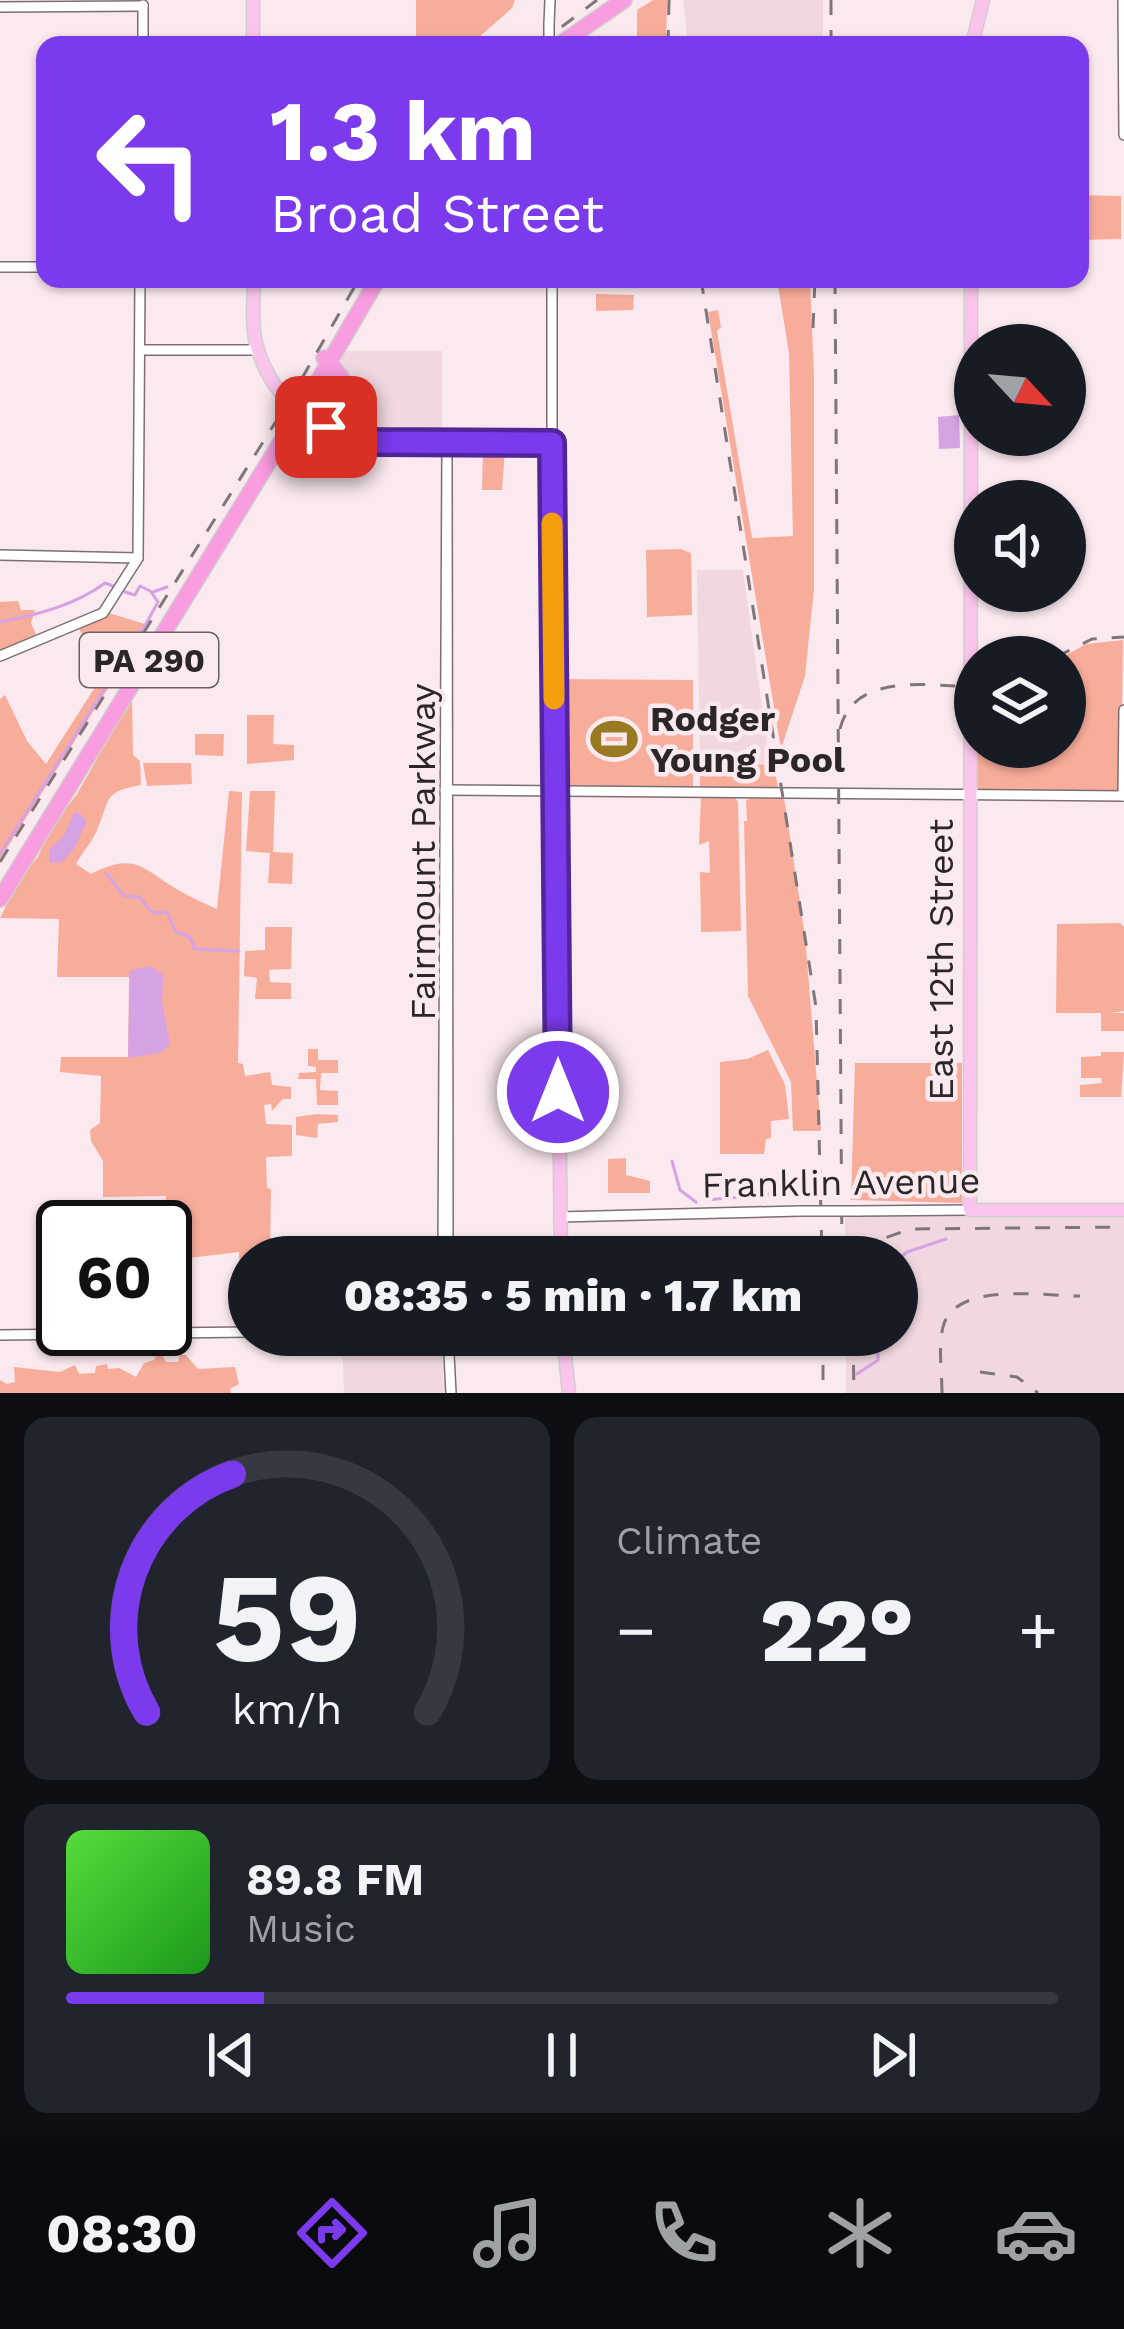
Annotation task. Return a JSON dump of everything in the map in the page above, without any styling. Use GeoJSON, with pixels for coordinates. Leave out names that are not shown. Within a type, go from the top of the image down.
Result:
{"type":"FeatureCollection","features":[{"type":"Feature","properties":{"kind":"highway"},"geometry":{"type":"LineString","coordinates":[[562,36],[612,0]]}},
{"type":"Feature","properties":{"kind":"highway"},"geometry":{"type":"LineString","coordinates":[[573,36],[624,0]]}},
{"type":"Feature","properties":{"kind":"highway","name":"PA 290"},"geometry":{"type":"LineString","coordinates":[[0,899],[369,288]]}},
{"type":"Feature","properties":{"kind":"highway"},"geometry":{"type":"LineString","coordinates":[[326,360],[343,376],[353,397],[351,437]]}},
{"type":"Feature","properties":{"kind":"highway","name":"PA 290"},"geometry":{"type":"LineString","coordinates":[[304,399],[326,360]]}},
{"type":"Feature","properties":{"kind":"highway"},"geometry":{"type":"LineString","coordinates":[[318,380],[328,374],[343,376]]}},
{"type":"Feature","properties":{"kind":"highway"},"geometry":{"type":"LineString","coordinates":[[326,427],[344,427],[353,413]]}},
{"type":"Feature","properties":{"kind":"highway","name":"PA 290"},"geometry":{"type":"LineString","coordinates":[[0,887],[293,418]]}},
{"type":"Feature","properties":{"kind":"main road"},"geometry":{"type":"LineString","coordinates":[[253,0],[253,36]]}},
{"type":"Feature","properties":{"kind":"main road"},"geometry":{"type":"LineString","coordinates":[[974,36],[983,0]]}},
{"type":"Feature","properties":{"kind":"main road"},"geometry":{"type":"LineString","coordinates":[[255,288],[259,350],[292,405],[326,427],[376,442],[447,446],[533,442],[552,450],[560,1236]]}},
{"type":"Feature","properties":{"kind":"main road","name":"East 12th Street"},"geometry":{"type":"LineString","coordinates":[[970,1210],[971,288]]}},
{"type":"Feature","properties":{"kind":"main road","name":"Franklin Avenue"},"geometry":{"type":"LineString","coordinates":[[970,1210],[1124,1210]]}},
{"type":"Feature","properties":{"kind":"main road"},"geometry":{"type":"LineString","coordinates":[[565,1356],[569,1393]]}},
{"type":"Feature","properties":{"kind":"street"},"geometry":{"type":"LineString","coordinates":[[549,36],[550,0]]}},
{"type":"Feature","properties":{"kind":"street"},"geometry":{"type":"LineString","coordinates":[[1123,0],[1124,135]]}},
{"type":"Feature","properties":{"kind":"street"},"geometry":{"type":"LineString","coordinates":[[0,8],[143,3],[143,36]]}},
{"type":"Feature","properties":{"kind":"street"},"geometry":{"type":"LineString","coordinates":[[0,266],[36,267]]}},
{"type":"Feature","properties":{"kind":"street"},"geometry":{"type":"LineString","coordinates":[[0,656],[103,613],[138,558],[143,288]]}},
{"type":"Feature","properties":{"kind":"street"},"geometry":{"type":"LineString","coordinates":[[551,288],[552,450]]}},
{"type":"Feature","properties":{"kind":"street"},"geometry":{"type":"LineString","coordinates":[[144,350],[259,350]]}},
{"type":"Feature","properties":{"kind":"street","name":"Fairmount Parkway"},"geometry":{"type":"LineString","coordinates":[[445,1236],[447,446]]}},
{"type":"Feature","properties":{"kind":"street"},"geometry":{"type":"LineString","coordinates":[[0,555],[138,558]]}},
{"type":"Feature","properties":{"kind":"street"},"geometry":{"type":"LineString","coordinates":[[447,790],[1124,796],[1124,710]]}},
{"type":"Feature","properties":{"kind":"street","name":"Franklin Avenue"},"geometry":{"type":"LineString","coordinates":[[560,1217],[970,1210]]}},
{"type":"Feature","properties":{"kind":"street"},"geometry":{"type":"LineString","coordinates":[[0,1335],[228,1332]]}},
{"type":"Feature","properties":{"kind":"street"},"geometry":{"type":"LineString","coordinates":[[446,1356],[448,1393]]}},
{"type":"Feature","properties":{"kind":"shaded area"},"geometry":{"type":"Polygon","coordinates":[[[416,0],[515,0],[480,36],[416,36],[416,0]]]}},
{"type":"Feature","properties":{"kind":"shaded area"},"geometry":{"type":"Polygon","coordinates":[[[653,0],[667,0],[666,36],[637,36],[637,10],[653,0]]]}},
{"type":"Feature","properties":{"kind":"shaded area"},"geometry":{"type":"Polygon","coordinates":[[[683,0],[823,0],[823,36],[687,36],[683,0]]]}},
{"type":"Feature","properties":{"kind":"shaded area"},"geometry":{"type":"Polygon","coordinates":[[[1089,195],[1121,196],[1121,239],[1089,240],[1089,195]]]}},
{"type":"Feature","properties":{"kind":"shaded area"},"geometry":{"type":"Polygon","coordinates":[[[778,288],[810,288],[814,589],[805,676],[781,749],[708,312],[718,310],[721,327],[717,331],[752,538],[793,536],[789,353],[778,288]]]}},
{"type":"Feature","properties":{"kind":"shaded area"},"geometry":{"type":"Polygon","coordinates":[[[596,294],[634,295],[633,310],[596,311],[596,294]]]}},
{"type":"Feature","properties":{"kind":"shaded area"},"geometry":{"type":"Polygon","coordinates":[[[338,351],[442,351],[442,437],[389,438],[358,432],[337,364],[338,351]]]}},
{"type":"Feature","properties":{"kind":"shaded area"},"geometry":{"type":"Polygon","coordinates":[[[954,415],[954,448],[939,449],[938,417],[954,415]]]}},
{"type":"Feature","properties":{"kind":"shaded area"},"geometry":{"type":"Polygon","coordinates":[[[505,448],[502,490],[482,490],[483,449],[505,448]]]}},
{"type":"Feature","properties":{"kind":"shaded area"},"geometry":{"type":"Polygon","coordinates":[[[646,550],[691,553],[692,615],[647,617],[646,550]]]}},
{"type":"Feature","properties":{"kind":"shaded area"},"geometry":{"type":"Polygon","coordinates":[[[697,570],[743,570],[770,765],[700,764],[697,570]]]}},
{"type":"Feature","properties":{"kind":"shaded area"},"geometry":{"type":"Polygon","coordinates":[[[18,601],[21,610],[35,610],[31,623],[37,637],[0,652],[0,602],[18,601]]]}},
{"type":"Feature","properties":{"kind":"shaded area"},"geometry":{"type":"Polygon","coordinates":[[[109,613],[148,625],[0,859],[0,699],[5,695],[27,741],[46,764],[97,684],[91,669],[107,656],[98,632],[82,635],[79,628],[109,613]]]}},
{"type":"Feature","properties":{"kind":"shaded area"},"geometry":{"type":"Polygon","coordinates":[[[1123,640],[1121,784],[1117,793],[977,792],[976,768],[1086,768],[1086,644],[1123,640]]]}},
{"type":"Feature","properties":{"kind":"shaded area"},"geometry":{"type":"Polygon","coordinates":[[[557,679],[693,680],[693,788],[558,785],[557,679]]]}},
{"type":"Feature","properties":{"kind":"shaded area"},"geometry":{"type":"Polygon","coordinates":[[[132,697],[133,755],[140,761],[141,785],[110,798],[76,864],[91,874],[129,863],[217,909],[229,791],[242,792],[238,1063],[243,1064],[245,1076],[270,1072],[272,1085],[291,1087],[291,1099],[283,1099],[272,1111],[271,1104],[264,1105],[266,1124],[292,1125],[292,1156],[266,1157],[270,1236],[228,1236],[228,1253],[192,1258],[192,1200],[103,1197],[103,1161],[90,1130],[100,1123],[101,1076],[60,1072],[61,1057],[128,1057],[129,977],[57,977],[59,919],[0,918],[48,832],[77,794],[132,697]]]}},
{"type":"Feature","properties":{"kind":"shaded area"},"geometry":{"type":"Polygon","coordinates":[[[247,715],[274,715],[273,744],[294,745],[294,760],[247,764],[247,715]]]}},
{"type":"Feature","properties":{"kind":"shaded area"},"geometry":{"type":"Polygon","coordinates":[[[195,734],[224,734],[223,756],[195,755],[195,734]]]}},
{"type":"Feature","properties":{"kind":"shaded area"},"geometry":{"type":"Polygon","coordinates":[[[143,763],[191,763],[192,784],[147,786],[143,763]]]}},
{"type":"Feature","properties":{"kind":"shaded area"},"geometry":{"type":"Polygon","coordinates":[[[700,764],[774,765],[778,788],[700,787],[700,764]]]}},
{"type":"Feature","properties":{"kind":"shaded area"},"geometry":{"type":"Polygon","coordinates":[[[250,791],[275,791],[273,852],[293,853],[292,884],[268,883],[270,853],[246,851],[250,791]]]}},
{"type":"Feature","properties":{"kind":"shaded area"},"geometry":{"type":"Polygon","coordinates":[[[701,796],[734,797],[738,802],[741,931],[701,932],[700,872],[710,873],[709,841],[699,845],[701,796]]]}},
{"type":"Feature","properties":{"kind":"shaded area"},"geometry":{"type":"Polygon","coordinates":[[[784,798],[805,936],[821,1131],[793,1131],[791,1082],[748,996],[744,821],[746,801],[784,798]]]}},
{"type":"Feature","properties":{"kind":"shaded area"},"geometry":{"type":"Polygon","coordinates":[[[78,812],[87,821],[74,849],[62,862],[49,863],[49,850],[78,812]]]}},
{"type":"Feature","properties":{"kind":"shaded area"},"geometry":{"type":"Polygon","coordinates":[[[1120,923],[1124,927],[1124,1011],[1111,1013],[1124,1013],[1124,1031],[1101,1031],[1101,1013],[1056,1013],[1057,924],[1120,923]]]}},
{"type":"Feature","properties":{"kind":"shaded area"},"geometry":{"type":"Polygon","coordinates":[[[265,927],[292,927],[291,969],[269,970],[270,982],[291,983],[291,999],[255,999],[257,978],[244,976],[245,951],[265,950],[265,927]]]}},
{"type":"Feature","properties":{"kind":"shaded area"},"geometry":{"type":"Polygon","coordinates":[[[150,966],[163,975],[162,1002],[170,1045],[160,1053],[128,1058],[130,971],[150,966]]]}},
{"type":"Feature","properties":{"kind":"shaded area"},"geometry":{"type":"Polygon","coordinates":[[[532,1047],[554,1048],[555,1122],[531,1122],[532,1047]]]}},
{"type":"Feature","properties":{"kind":"shaded area"},"geometry":{"type":"Polygon","coordinates":[[[308,1049],[318,1049],[318,1060],[338,1060],[338,1073],[321,1073],[320,1090],[338,1091],[338,1105],[317,1105],[316,1079],[298,1079],[299,1073],[316,1072],[316,1067],[308,1066],[308,1049]]]}},
{"type":"Feature","properties":{"kind":"shaded area"},"geometry":{"type":"Polygon","coordinates":[[[768,1050],[785,1085],[789,1119],[771,1121],[764,1154],[720,1154],[720,1062],[747,1059],[768,1050]]]}},
{"type":"Feature","properties":{"kind":"shaded area"},"geometry":{"type":"Polygon","coordinates":[[[1101,1052],[1124,1052],[1121,1097],[1080,1097],[1080,1085],[1102,1083],[1101,1078],[1081,1078],[1081,1057],[1101,1056],[1101,1052]]]}},
{"type":"Feature","properties":{"kind":"shaded area"},"geometry":{"type":"Polygon","coordinates":[[[855,1063],[962,1063],[962,1203],[851,1200],[855,1063]]]}},
{"type":"Feature","properties":{"kind":"shaded area"},"geometry":{"type":"Polygon","coordinates":[[[338,1115],[338,1122],[318,1124],[317,1138],[296,1135],[296,1117],[338,1115]]]}},
{"type":"Feature","properties":{"kind":"shaded area"},"geometry":{"type":"Polygon","coordinates":[[[626,1158],[626,1175],[650,1181],[650,1193],[608,1193],[608,1159],[626,1158]]]}},
{"type":"Feature","properties":{"kind":"shaded area"},"geometry":{"type":"Polygon","coordinates":[[[1124,1214],[1124,1393],[846,1393],[846,1356],[918,1356],[918,1236],[845,1236],[845,1215],[1124,1214]]]}},
{"type":"Feature","properties":{"kind":"shaded area"},"geometry":{"type":"Polygon","coordinates":[[[163,1356],[166,1362],[178,1362],[180,1356],[187,1356],[198,1369],[235,1367],[239,1384],[231,1393],[0,1393],[0,1380],[15,1382],[14,1367],[60,1372],[75,1365],[79,1374],[95,1373],[96,1366],[107,1364],[108,1369],[119,1368],[136,1377],[144,1363],[163,1356]]]}},
{"type":"Feature","properties":{"kind":"shaded area"},"geometry":{"type":"Polygon","coordinates":[[[343,1356],[442,1356],[444,1393],[344,1393],[343,1356]]]}},
{"type":"Feature","properties":{"kind":"waterway"},"geometry":{"type":"LineString","coordinates":[[0,622],[69,603],[105,583],[113,586]]}},
{"type":"Feature","properties":{"kind":"waterway"},"geometry":{"type":"LineString","coordinates":[[125,592],[135,595],[140,586],[150,591]]}},
{"type":"Feature","properties":{"kind":"waterway"},"geometry":{"type":"LineString","coordinates":[[153,592],[167,587]]}},
{"type":"Feature","properties":{"kind":"waterway"},"geometry":{"type":"LineString","coordinates":[[0,854],[147,622],[158,602],[151,592]]}},
{"type":"Feature","properties":{"kind":"waterway"},"geometry":{"type":"LineString","coordinates":[[106,873],[124,896],[139,897],[153,913],[167,912],[176,932],[189,936],[195,949],[239,951]]}},
{"type":"Feature","properties":{"kind":"waterway"},"geometry":{"type":"LineString","coordinates":[[672,1161],[680,1190],[696,1202]]}},
{"type":"Feature","properties":{"kind":"waterway"},"geometry":{"type":"LineString","coordinates":[[751,1196],[787,1192]]}},
{"type":"Feature","properties":{"kind":"waterway"},"geometry":{"type":"LineString","coordinates":[[705,1200],[741,1197]]}},
{"type":"Feature","properties":{"kind":"waterway"},"geometry":{"type":"LineString","coordinates":[[918,1248],[946,1239]]}},
{"type":"Feature","properties":{"kind":"waterway"},"geometry":{"type":"LineString","coordinates":[[857,1374],[878,1356]]}},
{"type":"Feature","properties":{"kind":"railway"},"geometry":{"type":"LineString","coordinates":[[550,36],[597,0]]}},
{"type":"Feature","properties":{"kind":"railway"},"geometry":{"type":"LineString","coordinates":[[668,36],[669,0]]}},
{"type":"Feature","properties":{"kind":"railway"},"geometry":{"type":"LineString","coordinates":[[831,0],[831,36]]}},
{"type":"Feature","properties":{"kind":"railway"},"geometry":{"type":"LineString","coordinates":[[0,862],[290,399],[354,288]]}},
{"type":"Feature","properties":{"kind":"railway"},"geometry":{"type":"LineString","coordinates":[[702,288],[816,1007],[821,1236]]}},
{"type":"Feature","properties":{"kind":"railway"},"geometry":{"type":"LineString","coordinates":[[813,328],[815,288]]}},
{"type":"Feature","properties":{"kind":"railway"},"geometry":{"type":"LineString","coordinates":[[835,288],[842,1236]]}},
{"type":"Feature","properties":{"kind":"railway"},"geometry":{"type":"LineString","coordinates":[[1086,642],[1124,637]]}},
{"type":"Feature","properties":{"kind":"railway"},"geometry":{"type":"LineString","coordinates":[[840,729],[848,711],[877,690],[954,686]]}},
{"type":"Feature","properties":{"kind":"railway"},"geometry":{"type":"LineString","coordinates":[[891,1236],[910,1229],[1124,1227]]}},
{"type":"Feature","properties":{"kind":"railway"},"geometry":{"type":"LineString","coordinates":[[942,1393],[940,1351],[943,1327],[951,1312],[964,1303],[1002,1294],[1080,1296]]}},
{"type":"Feature","properties":{"kind":"railway"},"geometry":{"type":"LineString","coordinates":[[823,1356],[823,1393]]}},
{"type":"Feature","properties":{"kind":"railway"},"geometry":{"type":"LineString","coordinates":[[853,1356],[854,1393]]}},
{"type":"Feature","properties":{"kind":"railway"},"geometry":{"type":"LineString","coordinates":[[980,1372],[1017,1377],[1038,1393]]}},
{"type":"Feature","properties":{"kind":"slow traffic"},"geometry":{"type":"LineString","coordinates":[[552,523],[554,699]]}},
{"type":"Feature","properties":{"kind":"place","name":"Rodger Young Pool"},"geometry":{"type":"Point","coordinates":[614,739]}},
{"type":"Feature","properties":{"kind":"route"},"geometry":{"type":"LineString","coordinates":[[326,427],[376,442],[552,443],[558,1092]]}}]}
